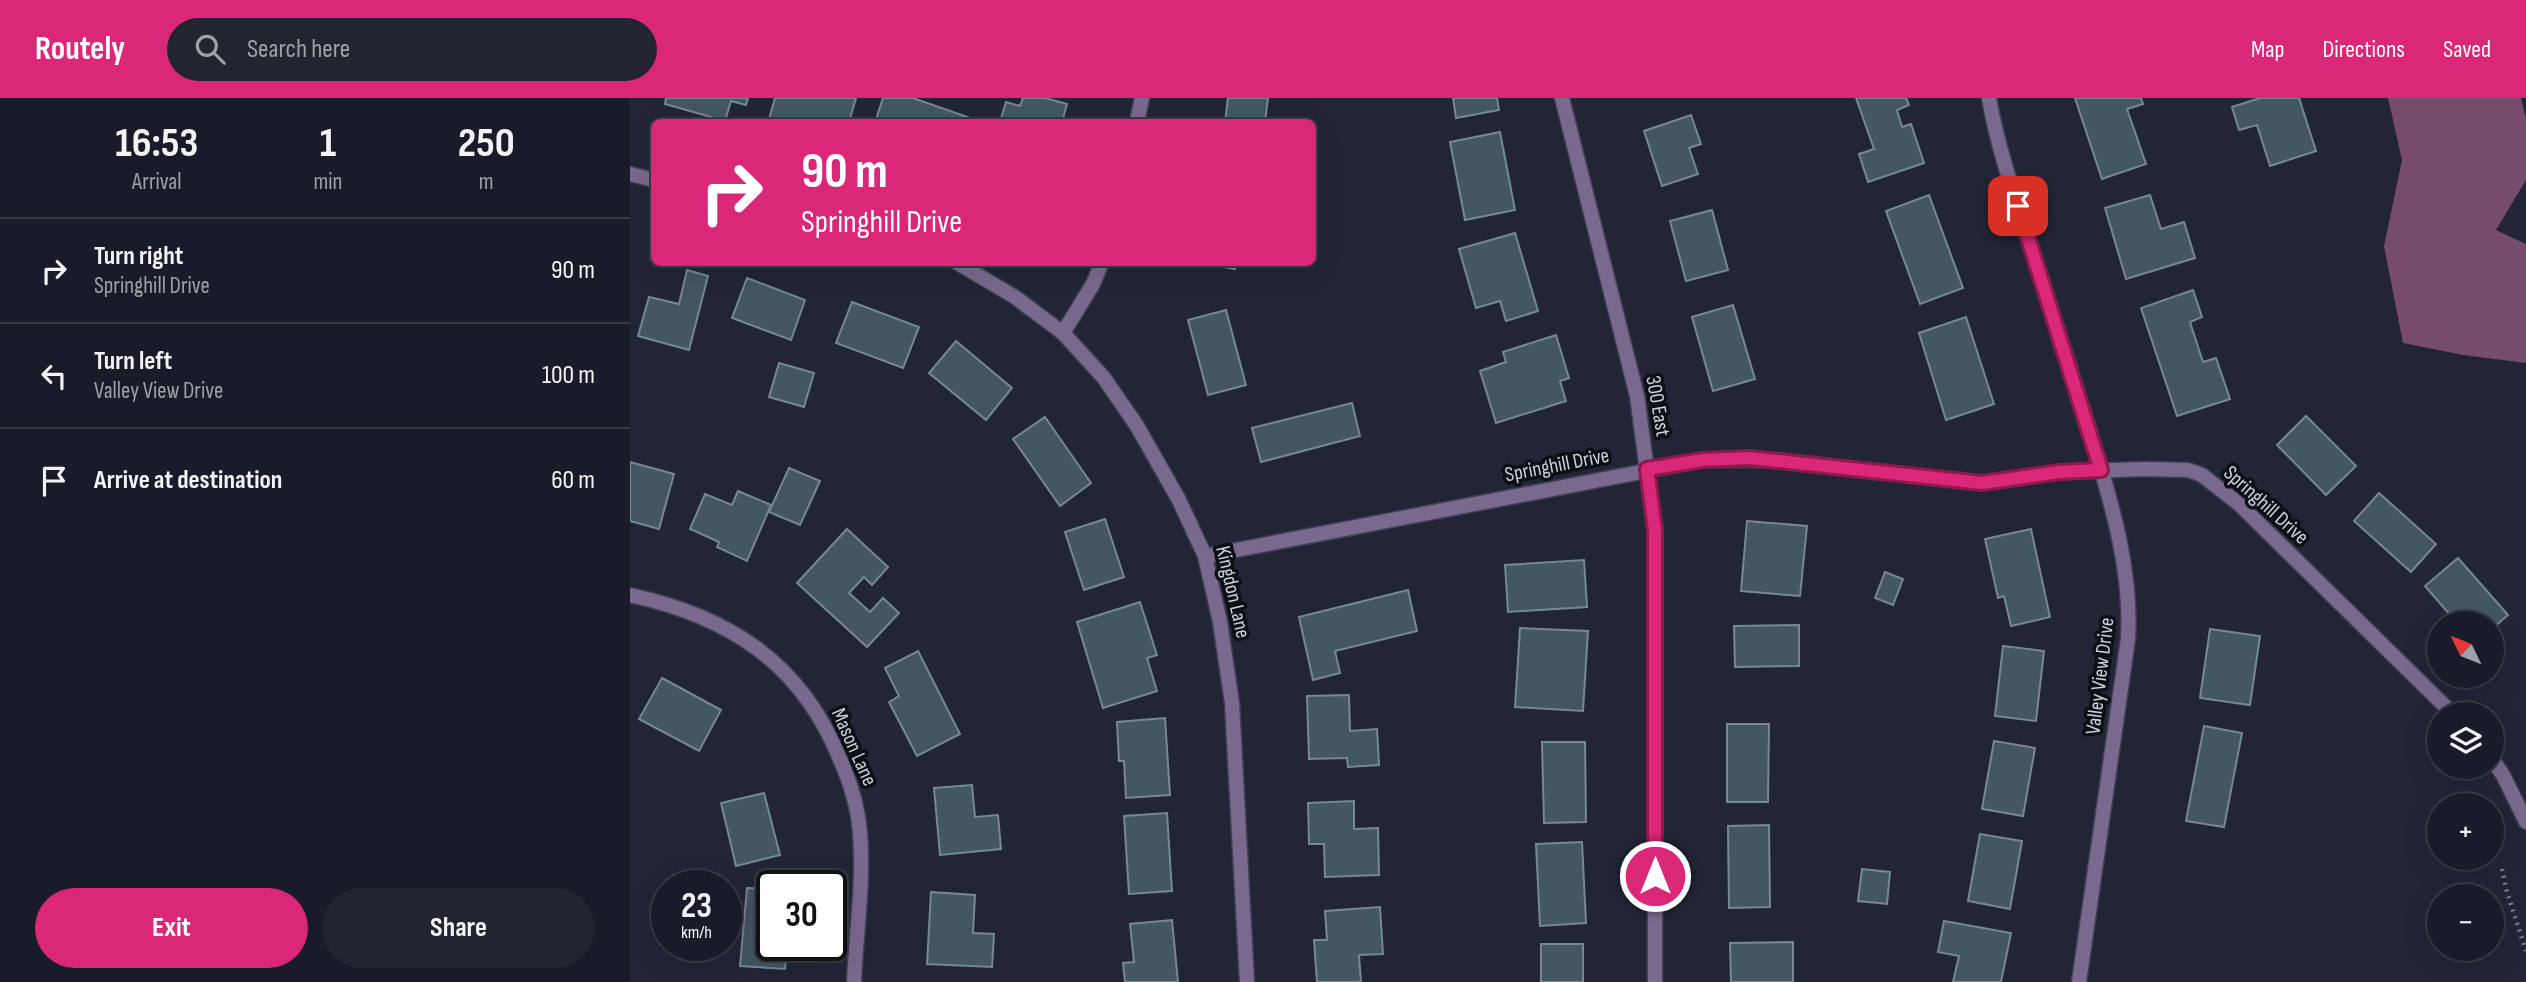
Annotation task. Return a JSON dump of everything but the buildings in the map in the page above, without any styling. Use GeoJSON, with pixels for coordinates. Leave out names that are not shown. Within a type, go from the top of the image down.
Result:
{"type":"FeatureCollection","features":[{"type":"Feature","properties":{"kind":"street"},"geometry":{"type":"LineString","coordinates":[[1138,119],[1142,98]]}},
{"type":"Feature","properties":{"kind":"street","name":"300 East"},"geometry":{"type":"LineString","coordinates":[[1562,98],[1637,396],[1655,530],[1654,982]]}},
{"type":"Feature","properties":{"kind":"street","name":"Valley View Drive"},"geometry":{"type":"LineString","coordinates":[[1989,98],[2002,154],[2101,470],[2124,562],[2130,614],[2079,982]]}},
{"type":"Feature","properties":{"kind":"street"},"geometry":{"type":"LineString","coordinates":[[630,174],[651,179]]}},
{"type":"Feature","properties":{"kind":"street","name":"Kingdon Lane"},"geometry":{"type":"LineString","coordinates":[[963,266],[1015,297],[1063,332],[1104,378],[1137,426],[1179,500],[1205,555],[1220,622],[1232,703],[1247,982]]}},
{"type":"Feature","properties":{"kind":"street"},"geometry":{"type":"LineString","coordinates":[[1063,332],[1093,284],[1100,266]]}},
{"type":"Feature","properties":{"kind":"street","name":"Springhill Drive"},"geometry":{"type":"LineString","coordinates":[[1205,555],[1703,460],[1750,458],[1982,483],[2059,472],[2188,470],[2202,475],[2239,504],[2441,702]]}},
{"type":"Feature","properties":{"kind":"street","name":"Mason Lane"},"geometry":{"type":"LineString","coordinates":[[630,596],[683,608],[715,622],[745,640],[775,662],[800,689],[820,717],[848,778],[857,807],[860,834],[854,982]]}},
{"type":"Feature","properties":{"kind":"street"},"geometry":{"type":"LineString","coordinates":[[2504,777],[2526,822]]}},
{"type":"Feature","properties":{"kind":"path"},"geometry":{"type":"LineString","coordinates":[[2502,870],[2526,951]]}},
{"type":"Feature","properties":{"kind":"shaded area"},"geometry":{"type":"Polygon","coordinates":[[[2388,98],[2521,98],[2526,119],[2526,180],[2496,230],[2526,244],[2526,363],[2463,355],[2403,343],[2384,246],[2402,160],[2388,98]]]}},
{"type":"Feature","properties":{"kind":"route"},"geometry":{"type":"LineString","coordinates":[[1655,876],[1655,530],[1647,469],[1703,460],[1750,458],[1982,483],[2059,472],[2101,470],[2018,206]]}}]}
